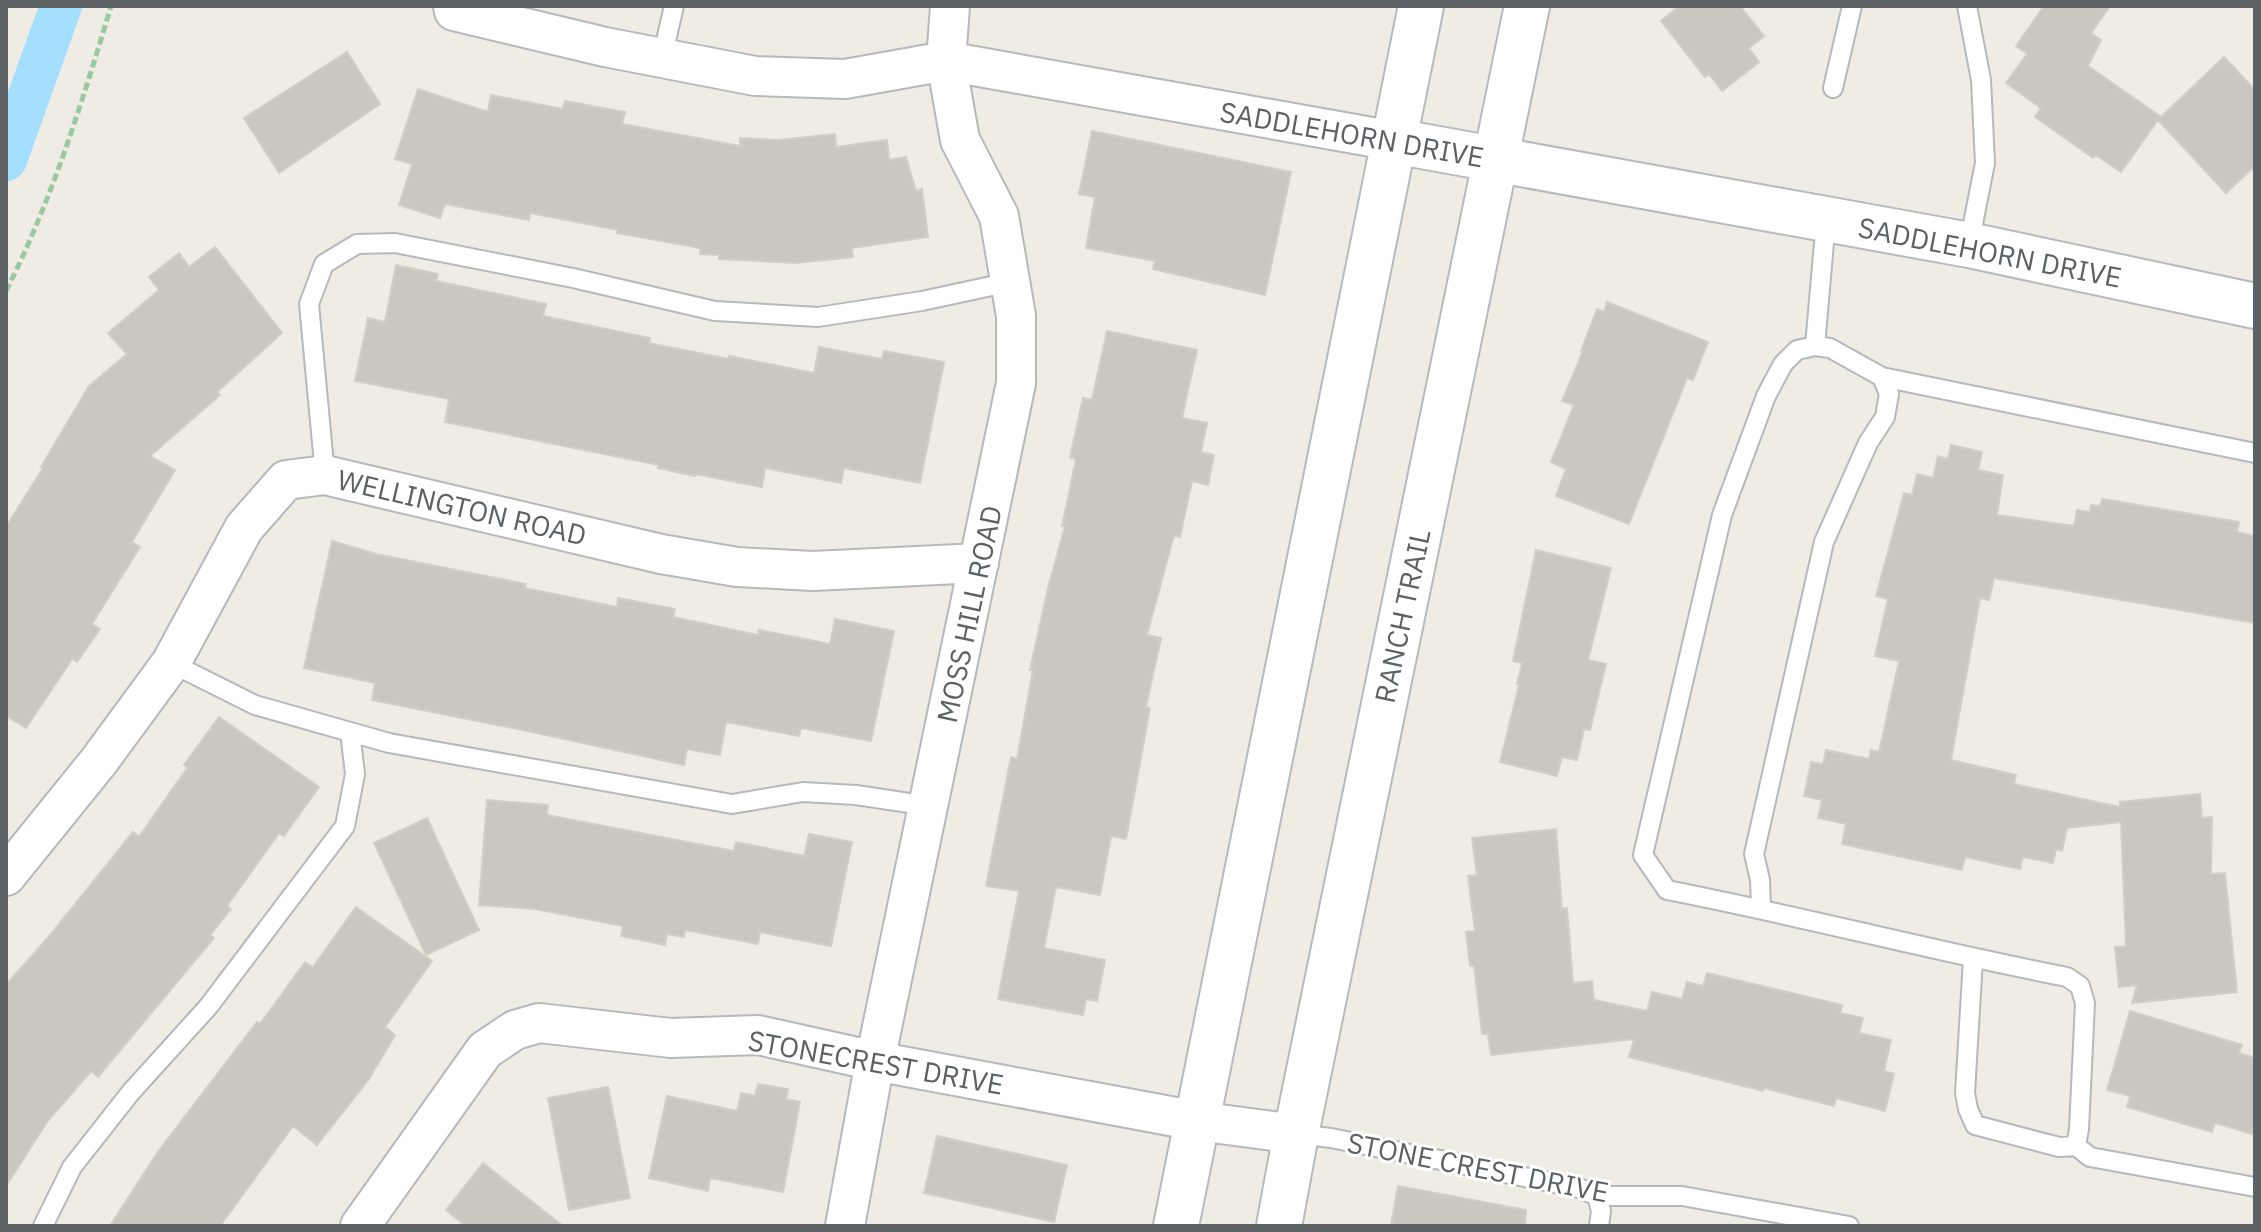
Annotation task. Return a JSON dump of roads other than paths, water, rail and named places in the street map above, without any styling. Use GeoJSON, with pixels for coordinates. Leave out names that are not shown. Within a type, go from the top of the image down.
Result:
{"type":"FeatureCollection","features":[{"type":"Feature","properties":{"kind":"main road"},"geometry":{"type":"LineString","coordinates":[[1176,1226],[1421,6]]}},
{"type":"Feature","properties":{"kind":"main road","name":"RANCH TRAIL"},"geometry":{"type":"LineString","coordinates":[[1279,1226],[1527,6]]}},
{"type":"Feature","properties":{"kind":"main road","name":"SADDLEHORN DRIVE"},"geometry":{"type":"LineString","coordinates":[[1394,141],[1969,245],[2255,306]]}},
{"type":"Feature","properties":{"kind":"street","name":"SADDLEHORN DRIVE"},"geometry":{"type":"LineString","coordinates":[[453,6],[454,11],[605,47],[755,76],[845,79],[946,61],[1394,141]]}},
{"type":"Feature","properties":{"kind":"street","name":"MOSS HILL ROAD"},"geometry":{"type":"LineString","coordinates":[[845,1226],[875,1061],[1016,383],[1016,316],[999,216],[960,140],[946,61],[950,6]]}},
{"type":"Feature","properties":{"kind":"street","name":"WELLINGTON ROAD"},"geometry":{"type":"LineString","coordinates":[[6,876],[99,761],[171,663],[244,528],[286,480],[325,475],[645,550],[737,567],[813,571],[979,563]]}},
{"type":"Feature","properties":{"kind":"street","name":"STONECREST DRIVE"},"geometry":{"type":"LineString","coordinates":[[360,1226],[485,1050],[515,1030],[539,1023],[671,1038],[758,1035],[875,1061],[1197,1121],[1296,1134]]}},
{"type":"Feature","properties":{"kind":"lane"},"geometry":{"type":"LineString","coordinates":[[662,58],[674,6]]}},
{"type":"Feature","properties":{"kind":"lane"},"geometry":{"type":"LineString","coordinates":[[1833,88],[1852,6]]}},
{"type":"Feature","properties":{"kind":"lane"},"geometry":{"type":"LineString","coordinates":[[1967,6],[1981,80],[1985,163],[1969,245]]}},
{"type":"Feature","properties":{"kind":"lane"},"geometry":{"type":"LineString","coordinates":[[1815,346],[1826,220]]}},
{"type":"Feature","properties":{"kind":"lane"},"geometry":{"type":"LineString","coordinates":[[325,475],[309,304],[324,264],[357,244],[395,243],[573,278],[715,311],[818,317],[922,301],[1010,282]]}},
{"type":"Feature","properties":{"kind":"lane"},"geometry":{"type":"LineString","coordinates":[[2076,1146],[2085,1003],[2080,986],[2067,977],[1667,890],[1643,855],[1722,515],[1771,385],[1783,364],[1797,350],[1815,346],[1830,348],[1882,377],[2255,453]]}},
{"type":"Feature","properties":{"kind":"lane"},"geometry":{"type":"LineString","coordinates":[[1761,908],[1760,880],[1754,854],[1824,542],[1868,443],[1885,417],[1889,394],[1882,377]]}},
{"type":"Feature","properties":{"kind":"lane"},"geometry":{"type":"LineString","coordinates":[[171,663],[255,705],[389,743],[732,804],[803,792],[856,795],[929,806]]}},
{"type":"Feature","properties":{"kind":"lane"},"geometry":{"type":"LineString","coordinates":[[43,1226],[72,1167],[131,1092],[208,1007],[345,826],[355,774],[350,732]]}},
{"type":"Feature","properties":{"kind":"lane"},"geometry":{"type":"LineString","coordinates":[[1973,959],[1965,1093],[1975,1125],[2059,1147],[2076,1146],[2090,1157],[2255,1187]]}},
{"type":"Feature","properties":{"kind":"lane","name":"STONE CREST DRIVE"},"geometry":{"type":"LineString","coordinates":[[1296,1134],[1331,1138],[1579,1188],[1597,1196],[1682,1196],[1849,1226]]}},
{"type":"Feature","properties":{"kind":"lane"},"geometry":{"type":"LineString","coordinates":[[1597,1196],[1601,1211],[1599,1226]]}},
{"type":"Feature","properties":{"kind":"waterway"},"geometry":{"type":"LineString","coordinates":[[6,160],[61,6]]}}]}
